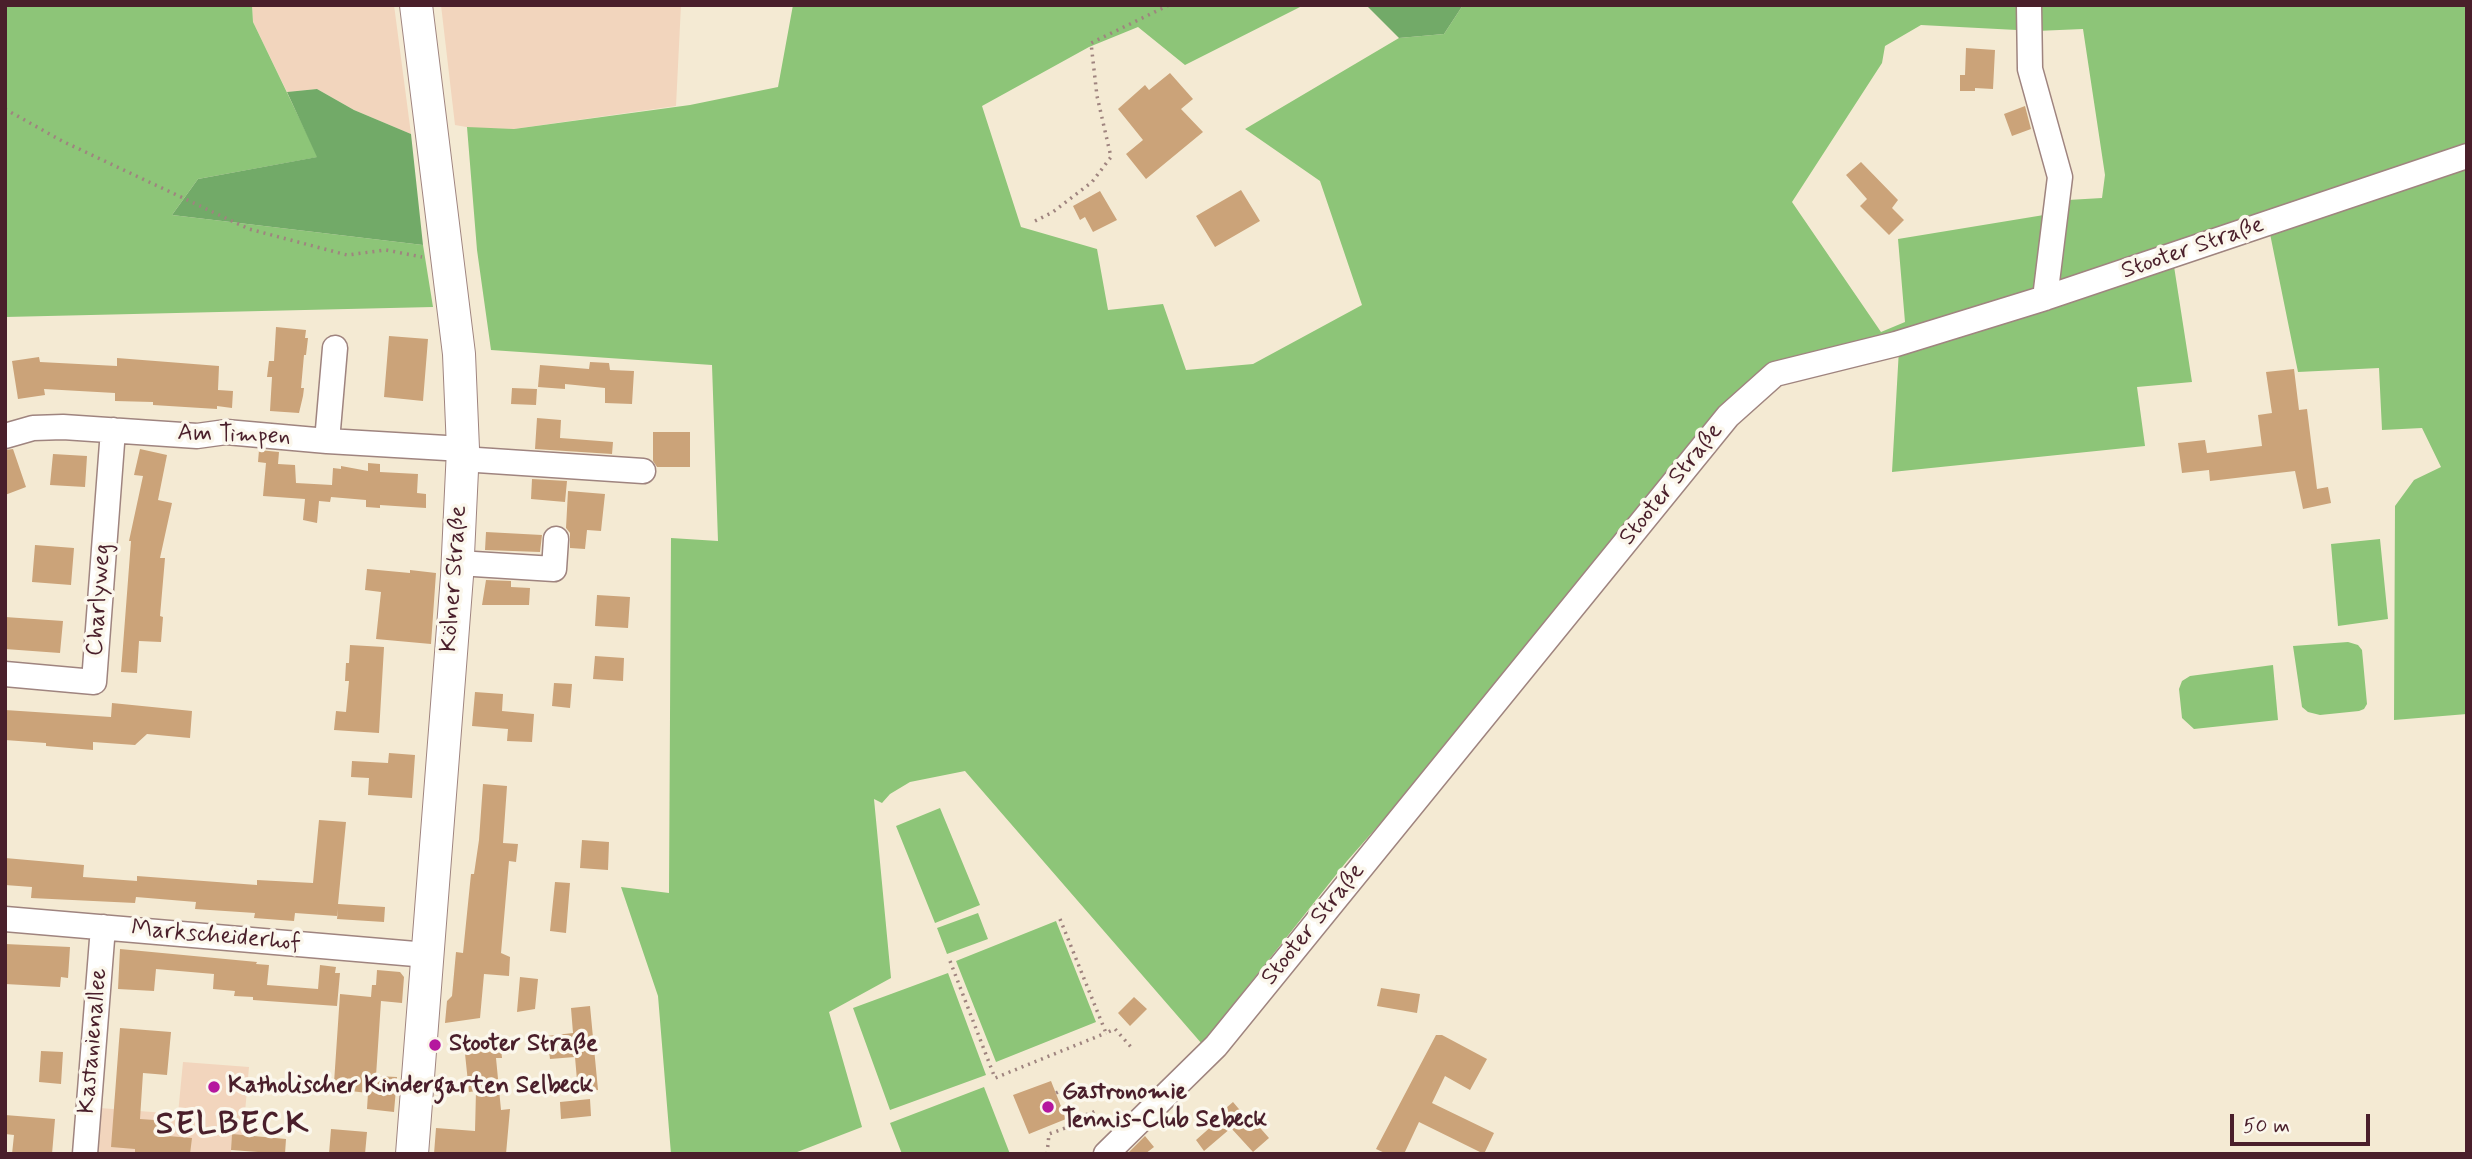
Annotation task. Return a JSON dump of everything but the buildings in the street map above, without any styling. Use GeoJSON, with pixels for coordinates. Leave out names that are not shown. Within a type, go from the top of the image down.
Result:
{"type":"FeatureCollection","features":[{"type":"Feature","properties":{"kind":"main road","name":"Kölner Straße"},"geometry":{"type":"LineString","coordinates":[[412,1154],[458,563],[463,454],[459,354],[416,5]]}},
{"type":"Feature","properties":{"kind":"street"},"geometry":{"type":"LineString","coordinates":[[2029,5],[2030,69],[2060,177],[2045,298]]}},
{"type":"Feature","properties":{"kind":"street","name":"Stooter Straße"},"geometry":{"type":"LineString","coordinates":[[1106,1154],[1216,1046],[1728,416],[1775,374],[1896,344],[2045,298],[2467,156]]}},
{"type":"Feature","properties":{"kind":"street"},"geometry":{"type":"LineString","coordinates":[[327,441],[335,348]]}},
{"type":"Feature","properties":{"kind":"street","name":"Am Timpen"},"geometry":{"type":"LineString","coordinates":[[5,436],[33,428],[63,426],[197,436],[226,432],[643,471]]}},
{"type":"Feature","properties":{"kind":"street","name":"Charlyweg"},"geometry":{"type":"LineString","coordinates":[[5,674],[94,682],[113,430]]}},
{"type":"Feature","properties":{"kind":"street"},"geometry":{"type":"LineString","coordinates":[[458,563],[554,569],[556,539]]}},
{"type":"Feature","properties":{"kind":"street","name":"Markscheiderhof"},"geometry":{"type":"LineString","coordinates":[[5,919],[427,955]]}},
{"type":"Feature","properties":{"kind":"street","name":"Kastanienallee"},"geometry":{"type":"LineString","coordinates":[[85,1154],[103,928]]}},
{"type":"Feature","properties":{"kind":"path"},"geometry":{"type":"LineString","coordinates":[[1035,221],[1054,212],[1092,182],[1111,157],[1097,96],[1091,43],[1169,5]]}},
{"type":"Feature","properties":{"kind":"path"},"geometry":{"type":"LineString","coordinates":[[5,109],[62,141],[249,229],[347,256],[387,250],[430,258]]}},
{"type":"Feature","properties":{"kind":"path"},"geometry":{"type":"LineString","coordinates":[[1060,919],[1106,1032]]}},
{"type":"Feature","properties":{"kind":"path"},"geometry":{"type":"LineString","coordinates":[[950,961],[995,1078],[1115,1029],[1132,1047]]}},
{"type":"Feature","properties":{"kind":"path"},"geometry":{"type":"LineString","coordinates":[[1056,1093],[1062,1090],[1074,1119]]}},
{"type":"Feature","properties":{"kind":"path"},"geometry":{"type":"LineString","coordinates":[[1047,1154],[1049,1135],[1068,1127],[1074,1119],[1099,1110]]}},
{"type":"Feature","properties":{"kind":"shaded area"},"geometry":{"type":"Polygon","coordinates":[[[252,5],[394,5],[411,134],[354,110],[317,89],[287,92],[253,22],[252,5]]]}},
{"type":"Feature","properties":{"kind":"shaded area"},"geometry":{"type":"Polygon","coordinates":[[[441,5],[681,5],[676,106],[514,129],[455,125],[441,5]]]}},
{"type":"Feature","properties":{"kind":"shaded area","name":"Katholischer Kindergarten Selbeck"},"geometry":{"type":"Polygon","coordinates":[[[183,1062],[249,1067],[243,1135],[232,1135],[231,1154],[97,1154],[100,1108],[178,1114],[183,1062]]]}},
{"type":"Feature","properties":{"kind":"green space"},"geometry":{"type":"Polygon","coordinates":[[[5,5],[252,5],[253,22],[318,157],[198,179],[172,215],[423,245],[433,307],[5,317],[5,5]]]}},
{"type":"Feature","properties":{"kind":"green space"},"geometry":{"type":"Polygon","coordinates":[[[793,5],[1304,5],[1185,65],[1138,27],[1089,47],[982,106],[1021,227],[1097,249],[1108,310],[1163,304],[1186,370],[1253,364],[1362,305],[1320,181],[1245,129],[1399,38],[1444,34],[1463,5],[2467,5],[2467,714],[2394,720],[2395,506],[2414,480],[2441,467],[2422,428],[2382,430],[2379,368],[2298,372],[2266,214],[2171,247],[2192,382],[2137,387],[2145,446],[1892,472],[1899,349],[1786,379],[1752,402],[1347,861],[1202,1044],[965,771],[910,782],[890,794],[882,803],[874,799],[891,978],[829,1012],[862,1127],[792,1154],[671,1154],[658,996],[621,887],[669,893],[671,538],[718,541],[712,365],[491,350],[477,250],[467,127],[514,129],[690,105],[778,87],[793,5]],[[1921,25],[1885,46],[1882,63],[1792,202],[1881,332],[1905,322],[1898,239],[2050,214],[2051,201],[2102,198],[2105,175],[2083,29],[2036,31],[1921,25]]]}},
{"type":"Feature","properties":{"kind":"green space"},"geometry":{"type":"Polygon","coordinates":[[[1366,5],[1463,5],[1444,34],[1399,38],[1366,5]]]}},
{"type":"Feature","properties":{"kind":"green space"},"geometry":{"type":"Polygon","coordinates":[[[317,89],[354,110],[411,134],[423,245],[172,215],[198,179],[317,157],[287,92],[317,89]]]}},
{"type":"Feature","properties":{"kind":"green space"},"geometry":{"type":"Polygon","coordinates":[[[2380,539],[2388,619],[2338,626],[2331,544],[2380,539]]]}},
{"type":"Feature","properties":{"kind":"green space"},"geometry":{"type":"Polygon","coordinates":[[[2348,642],[2358,645],[2362,650],[2367,704],[2359,711],[2320,715],[2308,712],[2302,707],[2293,646],[2348,642]]]}},
{"type":"Feature","properties":{"kind":"green space"},"geometry":{"type":"Polygon","coordinates":[[[2273,665],[2278,720],[2194,729],[2182,718],[2179,689],[2182,681],[2190,676],[2273,665]]]}},
{"type":"Feature","properties":{"kind":"green space"},"geometry":{"type":"Polygon","coordinates":[[[940,808],[980,905],[935,923],[896,826],[940,808]]]}},
{"type":"Feature","properties":{"kind":"green space"},"geometry":{"type":"Polygon","coordinates":[[[978,913],[988,939],[947,954],[937,928],[978,913]]]}},
{"type":"Feature","properties":{"kind":"green space"},"geometry":{"type":"Polygon","coordinates":[[[1056,921],[1096,1022],[996,1062],[956,961],[1056,921]]]}},
{"type":"Feature","properties":{"kind":"green space"},"geometry":{"type":"Polygon","coordinates":[[[948,973],[986,1075],[890,1110],[853,1008],[948,973]]]}},
{"type":"Feature","properties":{"kind":"green space"},"geometry":{"type":"Polygon","coordinates":[[[984,1087],[1010,1154],[902,1154],[890,1123],[984,1087]]]}},
{"type":"Feature","properties":{"kind":"place","name":"Stooter Straße"},"geometry":{"type":"Point","coordinates":[435,1045]}},
{"type":"Feature","properties":{"kind":"place","name":"Katholischer Kindergarten Selbeck"},"geometry":{"type":"Point","coordinates":[214,1087]}},
{"type":"Feature","properties":{"kind":"place","name":"Gastronomie Tennis-Club Sebeck"},"geometry":{"type":"Point","coordinates":[1048,1107]}},
{"type":"Feature","properties":{"kind":"district","name":"SELBECK"},"geometry":{"type":"Point","coordinates":[233,1126]}}]}
